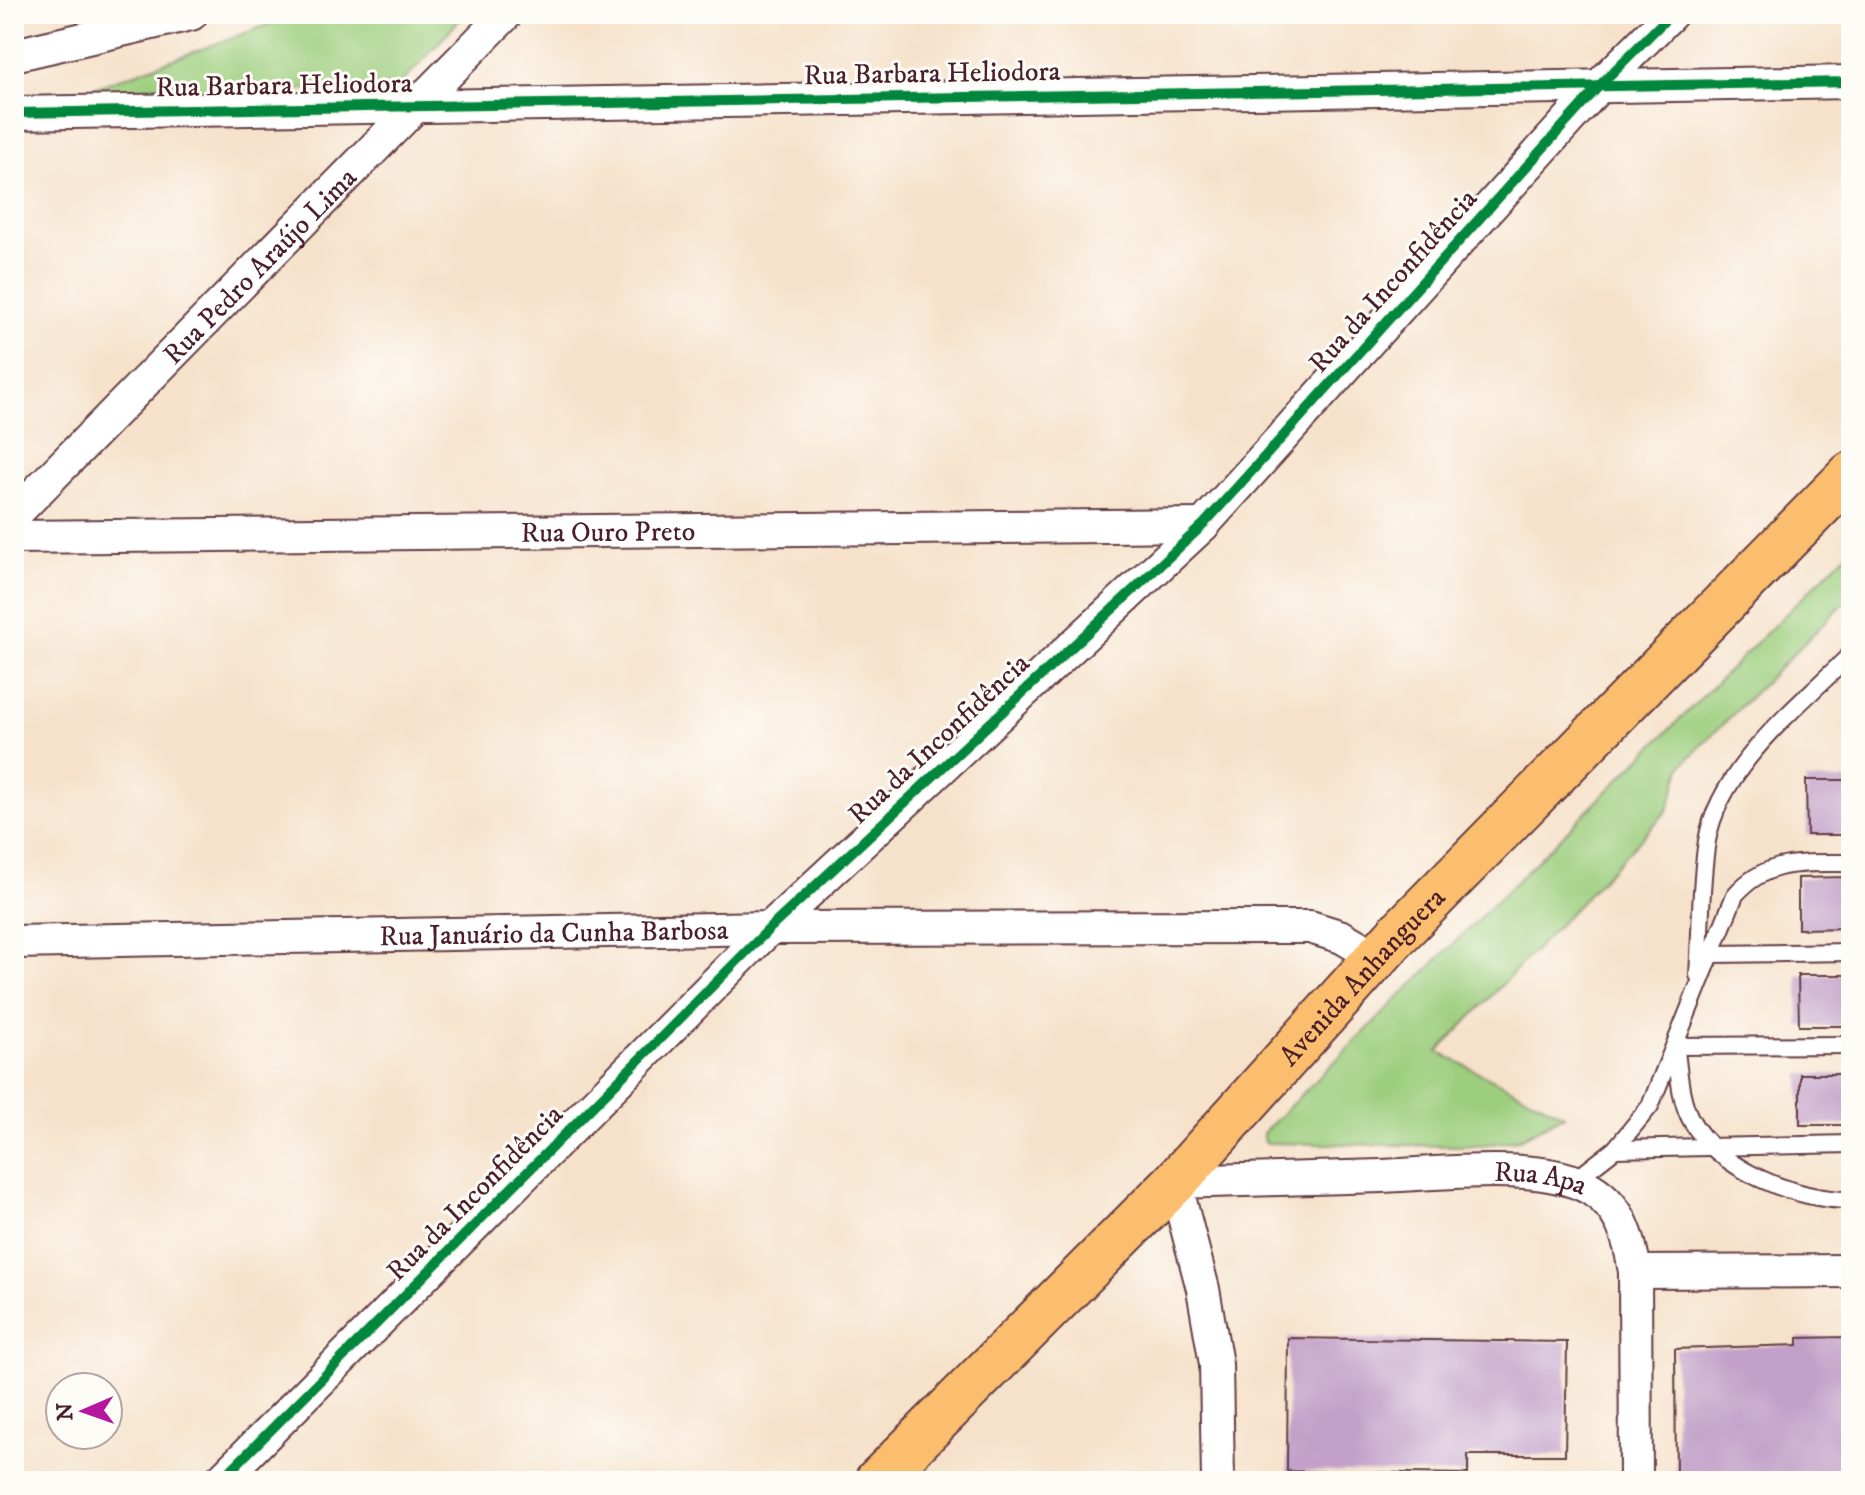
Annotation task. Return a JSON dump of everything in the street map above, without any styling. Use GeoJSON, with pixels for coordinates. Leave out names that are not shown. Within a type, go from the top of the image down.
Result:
{"type":"FeatureCollection","features":[{"type":"Feature","properties":{"kind":"highway","name":"Avenida Anhanguera"},"geometry":{"type":"LineString","coordinates":[[877,1481],[1175,1182],[1376,957],[1851,474]]}},
{"type":"Feature","properties":{"kind":"street"},"geometry":{"type":"LineString","coordinates":[[14,55],[191,14]]}},
{"type":"Feature","properties":{"kind":"street","name":"Rua Pedro Araújo Lima"},"geometry":{"type":"LineString","coordinates":[[14,515],[506,14]]}},
{"type":"Feature","properties":{"kind":"street","name":"Rua da Inconfidência"},"geometry":{"type":"LineString","coordinates":[[220,1481],[770,928],[1203,525],[1600,85],[1671,14]]}},
{"type":"Feature","properties":{"kind":"street","name":"Rua Barbara Heliodora"},"geometry":{"type":"LineString","coordinates":[[14,113],[1851,82]]}},
{"type":"Feature","properties":{"kind":"street","name":"Rua Ouro Preto"},"geometry":{"type":"LineString","coordinates":[[14,537],[1203,525]]}},
{"type":"Feature","properties":{"kind":"street","name":"Rua Januário da Cunha Barbosa"},"geometry":{"type":"LineString","coordinates":[[14,942],[770,928],[1310,927],[1342,937],[1376,957]]}},
{"type":"Feature","properties":{"kind":"street","name":"Rua Apa"},"geometry":{"type":"LineString","coordinates":[[1175,1182],[1513,1172],[1574,1181],[1593,1190],[1621,1220],[1630,1241],[1635,1272],[1636,1481]]}},
{"type":"Feature","properties":{"kind":"street"},"geometry":{"type":"LineString","coordinates":[[1175,1182],[1203,1289],[1216,1364],[1218,1481]]}},
{"type":"Feature","properties":{"kind":"street"},"geometry":{"type":"LineString","coordinates":[[1635,1272],[1851,1271]]}},
{"type":"Feature","properties":{"kind":"lane"},"geometry":{"type":"LineString","coordinates":[[1696,994],[1707,840],[1715,813],[1731,779],[1749,756],[1851,654]]}},
{"type":"Feature","properties":{"kind":"lane"},"geometry":{"type":"LineString","coordinates":[[1574,1181],[1615,1149],[1650,1106],[1735,895],[1749,878],[1773,867],[1792,864],[1851,863]]}},
{"type":"Feature","properties":{"kind":"lane"},"geometry":{"type":"LineString","coordinates":[[1712,954],[1851,952]]}},
{"type":"Feature","properties":{"kind":"lane"},"geometry":{"type":"LineString","coordinates":[[1676,1046],[1851,1045]]}},
{"type":"Feature","properties":{"kind":"lane"},"geometry":{"type":"LineString","coordinates":[[1676,1046],[1680,1089],[1691,1120],[1713,1146],[1744,1171],[1787,1189],[1812,1197],[1851,1200]]}},
{"type":"Feature","properties":{"kind":"lane"},"geometry":{"type":"LineString","coordinates":[[1615,1149],[1851,1144]]}},
{"type":"Feature","properties":{"kind":"green space"},"geometry":{"type":"Polygon","coordinates":[[[298,14],[465,14],[399,86],[69,97],[298,14]]]}},
{"type":"Feature","properties":{"kind":"green space"},"geometry":{"type":"Polygon","coordinates":[[[1851,549],[1851,596],[1682,765],[1668,810],[1438,1052],[1564,1115],[1522,1138],[1499,1143],[1465,1146],[1267,1143],[1263,1133],[1851,549]]]}},
{"type":"Feature","properties":{"kind":"building"},"geometry":{"type":"Polygon","coordinates":[[[1806,780],[1851,780],[1851,835],[1807,835],[1806,780]]]}},
{"type":"Feature","properties":{"kind":"building"},"geometry":{"type":"Polygon","coordinates":[[[1851,877],[1851,928],[1798,929],[1798,878],[1851,877]]]}},
{"type":"Feature","properties":{"kind":"building"},"geometry":{"type":"Polygon","coordinates":[[[1798,975],[1851,975],[1851,1026],[1799,1026],[1798,975]]]}},
{"type":"Feature","properties":{"kind":"building"},"geometry":{"type":"Polygon","coordinates":[[[1800,1074],[1851,1074],[1851,1125],[1800,1125],[1800,1074]]]}},
{"type":"Feature","properties":{"kind":"building"},"geometry":{"type":"Polygon","coordinates":[[[1846,1337],[1846,1346],[1851,1346],[1851,1481],[1676,1481],[1675,1349],[1798,1345],[1798,1338],[1846,1337]]]}},
{"type":"Feature","properties":{"kind":"building"},"geometry":{"type":"Polygon","coordinates":[[[1288,1338],[1567,1342],[1565,1455],[1468,1455],[1468,1474],[1287,1471],[1288,1338]]]}},
{"type":"Feature","properties":{"kind":"cycle path"},"geometry":{"type":"LineString","coordinates":[[220,1481],[770,928],[1203,525],[1600,85],[1671,14]]}},
{"type":"Feature","properties":{"kind":"cycle path"},"geometry":{"type":"LineString","coordinates":[[14,113],[1851,82]]}}]}
